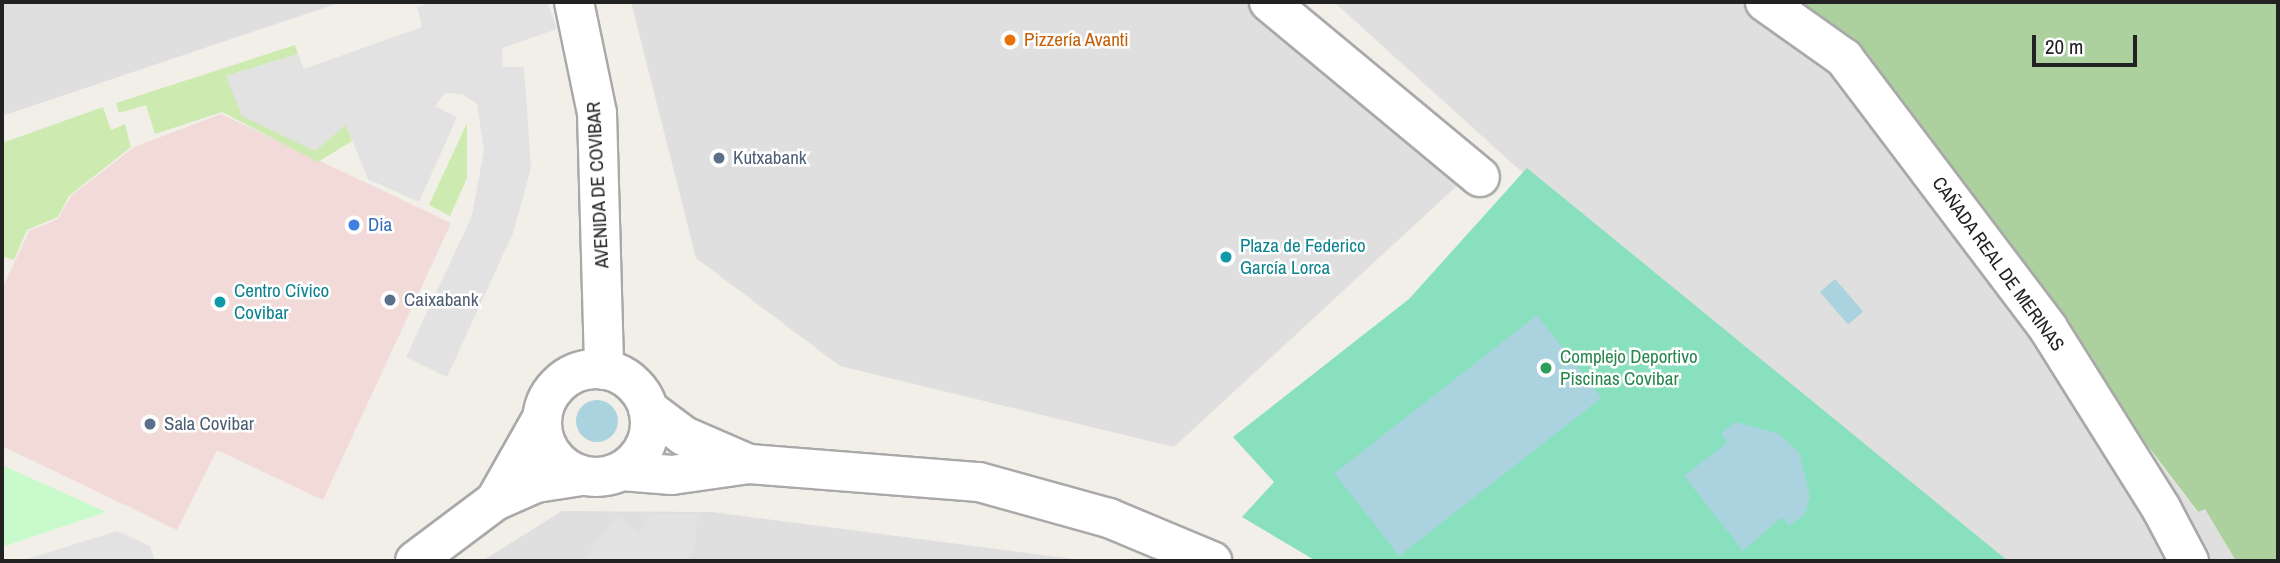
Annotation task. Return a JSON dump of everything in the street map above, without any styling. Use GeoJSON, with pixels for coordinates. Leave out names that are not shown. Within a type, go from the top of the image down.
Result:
{"type":"FeatureCollection","features":[{"type":"Feature","properties":{"kind":"street","name":"AVENIDA DE COVIBAR"},"geometry":{"type":"LineString","coordinates":[[574,2],[597,113],[604,370]]}},
{"type":"Feature","properties":{"kind":"street"},"geometry":{"type":"LineString","coordinates":[[1269,2],[1480,177]]}},
{"type":"Feature","properties":{"kind":"street","name":"CAÑADA REAL DE MERINAS"},"geometry":{"type":"LineString","coordinates":[[1765,2],[1853,68],[2048,328],[2161,508],[2189,561]]}},
{"type":"Feature","properties":{"kind":"street"},"geometry":{"type":"LineString","coordinates":[[495,501],[542,418],[549,397],[563,381],[582,371],[604,370],[640,391],[648,409],[646,445],[622,471]]}},
{"type":"Feature","properties":{"kind":"street"},"geometry":{"type":"LineString","coordinates":[[648,409],[684,436],[749,464]]}},
{"type":"Feature","properties":{"kind":"street"},"geometry":{"type":"LineString","coordinates":[[542,418],[546,443],[559,463],[581,476]]}},
{"type":"Feature","properties":{"kind":"street"},"geometry":{"type":"LineString","coordinates":[[415,561],[495,501],[536,483],[622,471],[672,475],[749,464],[979,482],[1108,518],[1212,561]]}},
{"type":"Feature","properties":{"kind":"shaded area"},"geometry":{"type":"Polygon","coordinates":[[[2,2],[342,2],[2,116],[2,2]]]}},
{"type":"Feature","properties":{"kind":"shaded area"},"geometry":{"type":"Polygon","coordinates":[[[434,2],[547,2],[557,29],[502,48],[503,67],[524,67],[531,168],[513,233],[447,377],[406,357],[472,216],[484,150],[477,104],[462,94],[445,93],[435,106],[457,117],[419,202],[368,179],[346,125],[315,151],[242,116],[226,76],[298,54],[304,69],[422,27],[417,7],[434,2]]]}},
{"type":"Feature","properties":{"kind":"shaded area"},"geometry":{"type":"Polygon","coordinates":[[[631,2],[1248,2],[1460,183],[1174,447],[840,366],[696,258],[631,2]]]}},
{"type":"Feature","properties":{"kind":"shaded area"},"geometry":{"type":"Polygon","coordinates":[[[1334,2],[1784,2],[1848,52],[2197,512],[2205,508],[2236,561],[1998,561],[1514,165],[1334,2]]]}},
{"type":"Feature","properties":{"kind":"shaded area","name":"Centro Cívico Covibar"},"geometry":{"type":"Polygon","coordinates":[[[221,114],[451,223],[323,500],[217,450],[177,530],[2,446],[2,289],[29,231],[58,219],[71,196],[134,147],[221,114]]]}},
{"type":"Feature","properties":{"kind":"shaded area"},"geometry":{"type":"Polygon","coordinates":[[[562,511],[711,512],[1089,561],[482,561],[562,511]]]}},
{"type":"Feature","properties":{"kind":"shaded area"},"geometry":{"type":"Polygon","coordinates":[[[650,514],[698,514],[694,550],[685,561],[581,561],[618,515],[639,533],[650,514]]]}},
{"type":"Feature","properties":{"kind":"shaded area"},"geometry":{"type":"Polygon","coordinates":[[[117,531],[150,546],[155,561],[21,561],[117,531]]]}},
{"type":"Feature","properties":{"kind":"green space"},"geometry":{"type":"Polygon","coordinates":[[[1784,2],[2278,2],[2278,561],[2236,561],[2205,509],[2198,512],[1848,52],[1784,2]]]}},
{"type":"Feature","properties":{"kind":"green space"},"geometry":{"type":"Polygon","coordinates":[[[295,45],[298,54],[226,76],[346,124],[352,141],[318,162],[222,112],[155,134],[146,105],[119,113],[116,103],[295,45]]]}},
{"type":"Feature","properties":{"kind":"green space"},"geometry":{"type":"Polygon","coordinates":[[[103,107],[111,130],[125,124],[131,147],[69,196],[58,217],[27,230],[14,260],[2,256],[2,143],[103,107]]]}},
{"type":"Feature","properties":{"kind":"green space"},"geometry":{"type":"Polygon","coordinates":[[[467,123],[467,178],[450,216],[429,205],[467,123]]]}},
{"type":"Feature","properties":{"kind":"green space","name":"Complejo Deportivo Piscinas Covibar"},"geometry":{"type":"Polygon","coordinates":[[[1527,168],[2008,561],[1316,561],[1242,517],[1274,482],[1233,437],[1409,299],[1527,168]]]}},
{"type":"Feature","properties":{"kind":"green space"},"geometry":{"type":"Polygon","coordinates":[[[2,465],[106,512],[2,547],[2,465]]]}},
{"type":"Feature","properties":{"kind":"water"},"geometry":{"type":"Polygon","coordinates":[[[1835,279],[1863,311],[1848,325],[1820,292],[1835,279]]]}},
{"type":"Feature","properties":{"kind":"water"},"geometry":{"type":"Polygon","coordinates":[[[1537,315],[1602,398],[1399,556],[1334,473],[1537,315]]]}},
{"type":"Feature","properties":{"kind":"water"},"geometry":{"type":"Polygon","coordinates":[[[597,400],[612,406],[618,421],[612,436],[597,442],[582,436],[576,421],[582,406],[597,400]]]}},
{"type":"Feature","properties":{"kind":"water"},"geometry":{"type":"Polygon","coordinates":[[[1736,422],[1779,434],[1799,452],[1810,497],[1804,515],[1788,526],[1782,517],[1743,551],[1684,476],[1727,443],[1721,433],[1736,422]]]}},
{"type":"Feature","properties":{"kind":"place","name":"Pizzería Avanti"},"geometry":{"type":"Point","coordinates":[1010,40]}},
{"type":"Feature","properties":{"kind":"place","name":"Kutxabank"},"geometry":{"type":"Point","coordinates":[719,158]}},
{"type":"Feature","properties":{"kind":"place","name":"Dia"},"geometry":{"type":"Point","coordinates":[354,225]}},
{"type":"Feature","properties":{"kind":"place","name":"Plaza de Federico García Lorca"},"geometry":{"type":"Point","coordinates":[1226,257]}},
{"type":"Feature","properties":{"kind":"place","name":"Caixabank"},"geometry":{"type":"Point","coordinates":[390,300]}},
{"type":"Feature","properties":{"kind":"place","name":"Centro Cívico Covibar"},"geometry":{"type":"Point","coordinates":[220,302]}},
{"type":"Feature","properties":{"kind":"place","name":"Complejo Deportivo Piscinas Covibar"},"geometry":{"type":"Point","coordinates":[1546,368]}},
{"type":"Feature","properties":{"kind":"place","name":"Sala Covibar"},"geometry":{"type":"Point","coordinates":[150,424]}}]}
